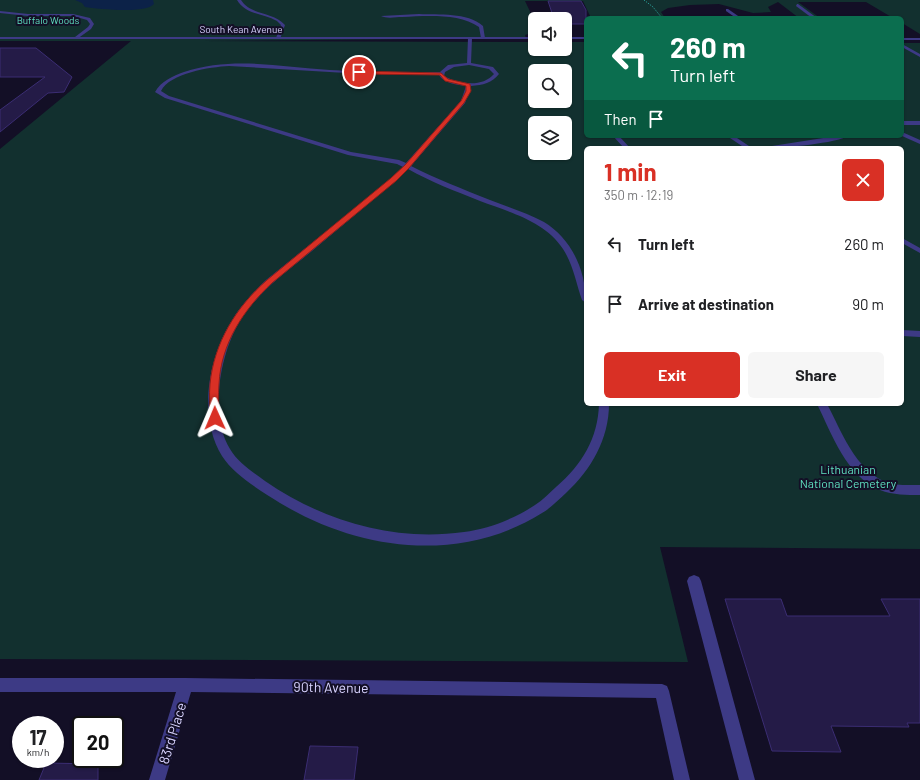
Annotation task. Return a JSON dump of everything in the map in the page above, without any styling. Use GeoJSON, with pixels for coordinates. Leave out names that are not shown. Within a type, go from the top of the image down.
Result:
{"type":"FeatureCollection","features":[{"type":"Feature","properties":{"kind":"street"},"geometry":{"type":"LineString","coordinates":[[239,0],[240,4],[248,9],[279,20],[283,25],[278,38]]}},
{"type":"Feature","properties":{"kind":"street"},"geometry":{"type":"LineString","coordinates":[[797,5],[812,16]]}},
{"type":"Feature","properties":{"kind":"street"},"geometry":{"type":"LineString","coordinates":[[727,10],[736,16]]}},
{"type":"Feature","properties":{"kind":"street"},"geometry":{"type":"LineString","coordinates":[[0,12],[28,15],[73,15],[89,20],[92,24],[90,28],[77,38]]}},
{"type":"Feature","properties":{"kind":"street"},"geometry":{"type":"LineString","coordinates":[[383,16],[443,16],[467,19],[480,25],[483,38]]}},
{"type":"Feature","properties":{"kind":"street","name":"South Kean Avenue"},"geometry":{"type":"LineString","coordinates":[[0,38],[528,38]]}},
{"type":"Feature","properties":{"kind":"street"},"geometry":{"type":"LineString","coordinates":[[469,64],[470,38]]}},
{"type":"Feature","properties":{"kind":"street"},"geometry":{"type":"LineString","coordinates":[[572,38],[584,38]]}},
{"type":"Feature","properties":{"kind":"street"},"geometry":{"type":"LineString","coordinates":[[904,39],[920,39]]}},
{"type":"Feature","properties":{"kind":"street"},"geometry":{"type":"LineString","coordinates":[[904,46],[920,56]]}},
{"type":"Feature","properties":{"kind":"street"},"geometry":{"type":"LineString","coordinates":[[441,74],[442,71],[450,67],[469,64],[491,68],[497,74],[491,81],[469,85],[446,80],[441,74],[331,71],[226,65],[206,67],[186,73],[167,82],[158,89],[158,92],[167,97],[350,154],[393,160],[442,184],[522,215],[541,224],[552,232],[566,247],[574,262],[584,294]]}},
{"type":"Feature","properties":{"kind":"street"},"geometry":{"type":"LineString","coordinates":[[469,85],[463,102],[407,166],[393,180],[269,282],[254,296],[235,322],[224,341],[218,359],[214,384],[215,418],[220,438],[229,457],[246,474],[282,499],[314,516],[347,528],[387,537],[427,541],[456,539],[488,533],[513,524],[540,509],[564,488],[586,463],[600,438],[604,406]]}},
{"type":"Feature","properties":{"kind":"street"},"geometry":{"type":"LineString","coordinates":[[904,123],[920,123]]}},
{"type":"Feature","properties":{"kind":"street"},"geometry":{"type":"LineString","coordinates":[[904,135],[920,142]]}},
{"type":"Feature","properties":{"kind":"street"},"geometry":{"type":"LineString","coordinates":[[618,138],[625,146]]}},
{"type":"Feature","properties":{"kind":"street"},"geometry":{"type":"LineString","coordinates":[[733,138],[746,146]]}},
{"type":"Feature","properties":{"kind":"street"},"geometry":{"type":"LineString","coordinates":[[786,146],[836,138]]}},
{"type":"Feature","properties":{"kind":"street"},"geometry":{"type":"LineString","coordinates":[[904,241],[920,251]]}},
{"type":"Feature","properties":{"kind":"street"},"geometry":{"type":"LineString","coordinates":[[904,333],[920,334]]}},
{"type":"Feature","properties":{"kind":"street"},"geometry":{"type":"LineString","coordinates":[[823,406],[852,459],[871,480],[883,486],[895,489],[920,490]]}},
{"type":"Feature","properties":{"kind":"street"},"geometry":{"type":"LineString","coordinates":[[694,581],[747,780]]}},
{"type":"Feature","properties":{"kind":"street","name":"90th Avenue"},"geometry":{"type":"LineString","coordinates":[[0,685],[186,685],[662,691],[682,780]]}},
{"type":"Feature","properties":{"kind":"street","name":"83rd Place"},"geometry":{"type":"LineString","coordinates":[[158,780],[186,685]]}},
{"type":"Feature","properties":{"kind":"path"},"geometry":{"type":"LineString","coordinates":[[644,0],[653,6],[660,16]]}},
{"type":"Feature","properties":{"kind":"green space"},"geometry":{"type":"Polygon","coordinates":[[[0,0],[920,0],[920,34],[904,24],[904,16],[890,16],[866,2],[798,2],[817,16],[796,16],[778,2],[768,7],[771,12],[753,13],[719,4],[690,5],[668,8],[661,12],[664,16],[590,16],[583,1],[525,1],[530,12],[528,12],[528,34],[525,35],[526,38],[528,38],[201,41],[528,42],[528,56],[572,56],[572,42],[584,42],[584,138],[904,138],[904,43],[920,43],[920,549],[660,547],[688,662],[0,659],[0,149],[131,41],[0,41],[0,0]]]}},
{"type":"Feature","properties":{"kind":"water"},"geometry":{"type":"Polygon","coordinates":[[[75,0],[153,0],[154,4],[141,9],[111,10],[85,7],[82,3],[75,0]]]}},
{"type":"Feature","properties":{"kind":"building"},"geometry":{"type":"Polygon","coordinates":[[[548,1],[581,1],[586,10],[584,24],[572,24],[572,12],[552,12],[548,1]]]}},
{"type":"Feature","properties":{"kind":"building"},"geometry":{"type":"Polygon","coordinates":[[[0,48],[36,48],[72,77],[64,92],[48,93],[0,132],[0,110],[45,77],[0,77],[0,48]]]}},
{"type":"Feature","properties":{"kind":"building"},"geometry":{"type":"Polygon","coordinates":[[[725,599],[781,599],[787,616],[890,616],[881,599],[920,599],[920,723],[907,723],[909,727],[831,726],[841,752],[772,751],[725,599]]]}},
{"type":"Feature","properties":{"kind":"building"},"geometry":{"type":"Polygon","coordinates":[[[310,746],[358,747],[354,780],[304,780],[310,746]]]}},
{"type":"Feature","properties":{"kind":"building"},"geometry":{"type":"Polygon","coordinates":[[[64,763],[72,764],[72,768],[98,768],[98,780],[39,780],[44,768],[64,768],[64,763]]]}},
{"type":"Feature","properties":{"kind":"route"},"geometry":{"type":"LineString","coordinates":[[215,418],[214,384],[218,359],[224,341],[244,308],[254,296],[299,256],[393,180],[463,102],[469,85],[454,83],[446,80],[441,74],[359,72]]}},
{"type":"Feature","properties":{"kind":"park label","name":"Buffalo Woods"},"geometry":{"type":"Point","coordinates":[48,20]}},
{"type":"Feature","properties":{"kind":"park label","name":"Lithuanian National Cemetery"},"geometry":{"type":"Point","coordinates":[848,476]}}]}
